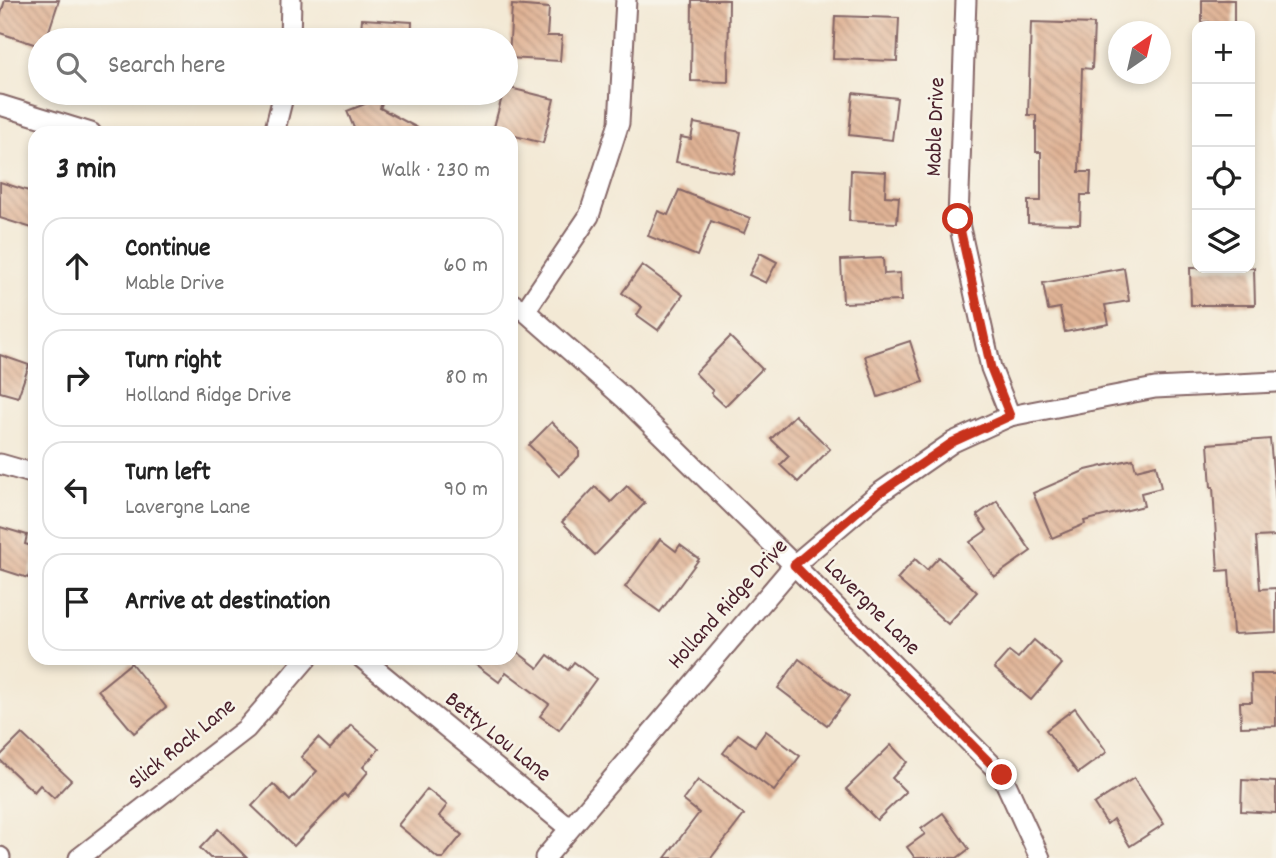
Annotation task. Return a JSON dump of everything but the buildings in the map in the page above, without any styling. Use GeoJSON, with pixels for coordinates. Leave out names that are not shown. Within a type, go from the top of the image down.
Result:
{"type":"FeatureCollection","features":[{"type":"Feature","properties":{"kind":"street"},"geometry":{"type":"LineString","coordinates":[[290,28],[291,0]]}},
{"type":"Feature","properties":{"kind":"street"},"geometry":{"type":"LineString","coordinates":[[518,307],[589,216],[619,123],[626,0]]}},
{"type":"Feature","properties":{"kind":"street","name":"Mable Drive"},"geometry":{"type":"LineString","coordinates":[[966,0],[958,219],[991,368],[1010,416]]}},
{"type":"Feature","properties":{"kind":"street"},"geometry":{"type":"LineString","coordinates":[[0,105],[68,126]]}},
{"type":"Feature","properties":{"kind":"street"},"geometry":{"type":"LineString","coordinates":[[276,126],[281,105]]}},
{"type":"Feature","properties":{"kind":"street","name":"Lavergne Lane"},"geometry":{"type":"LineString","coordinates":[[518,307],[624,398],[1002,775],[1040,858]]}},
{"type":"Feature","properties":{"kind":"street","name":"Holland Ridge Drive"},"geometry":{"type":"LineString","coordinates":[[545,858],[794,565],[878,494],[953,442],[1010,416],[1155,388],[1276,382]]}},
{"type":"Feature","properties":{"kind":"street"},"geometry":{"type":"LineString","coordinates":[[0,464],[28,472]]}},
{"type":"Feature","properties":{"kind":"street","name":"Slick Rock Lane"},"geometry":{"type":"LineString","coordinates":[[79,858],[246,729],[301,665]]}},
{"type":"Feature","properties":{"kind":"street","name":"Betty Lou Lane"},"geometry":{"type":"LineString","coordinates":[[371,665],[569,828]]}},
{"type":"Feature","properties":{"kind":"route"},"geometry":{"type":"LineString","coordinates":[[958,219],[991,368],[1010,416],[953,442],[878,494],[794,565],[1002,775]]}}]}
